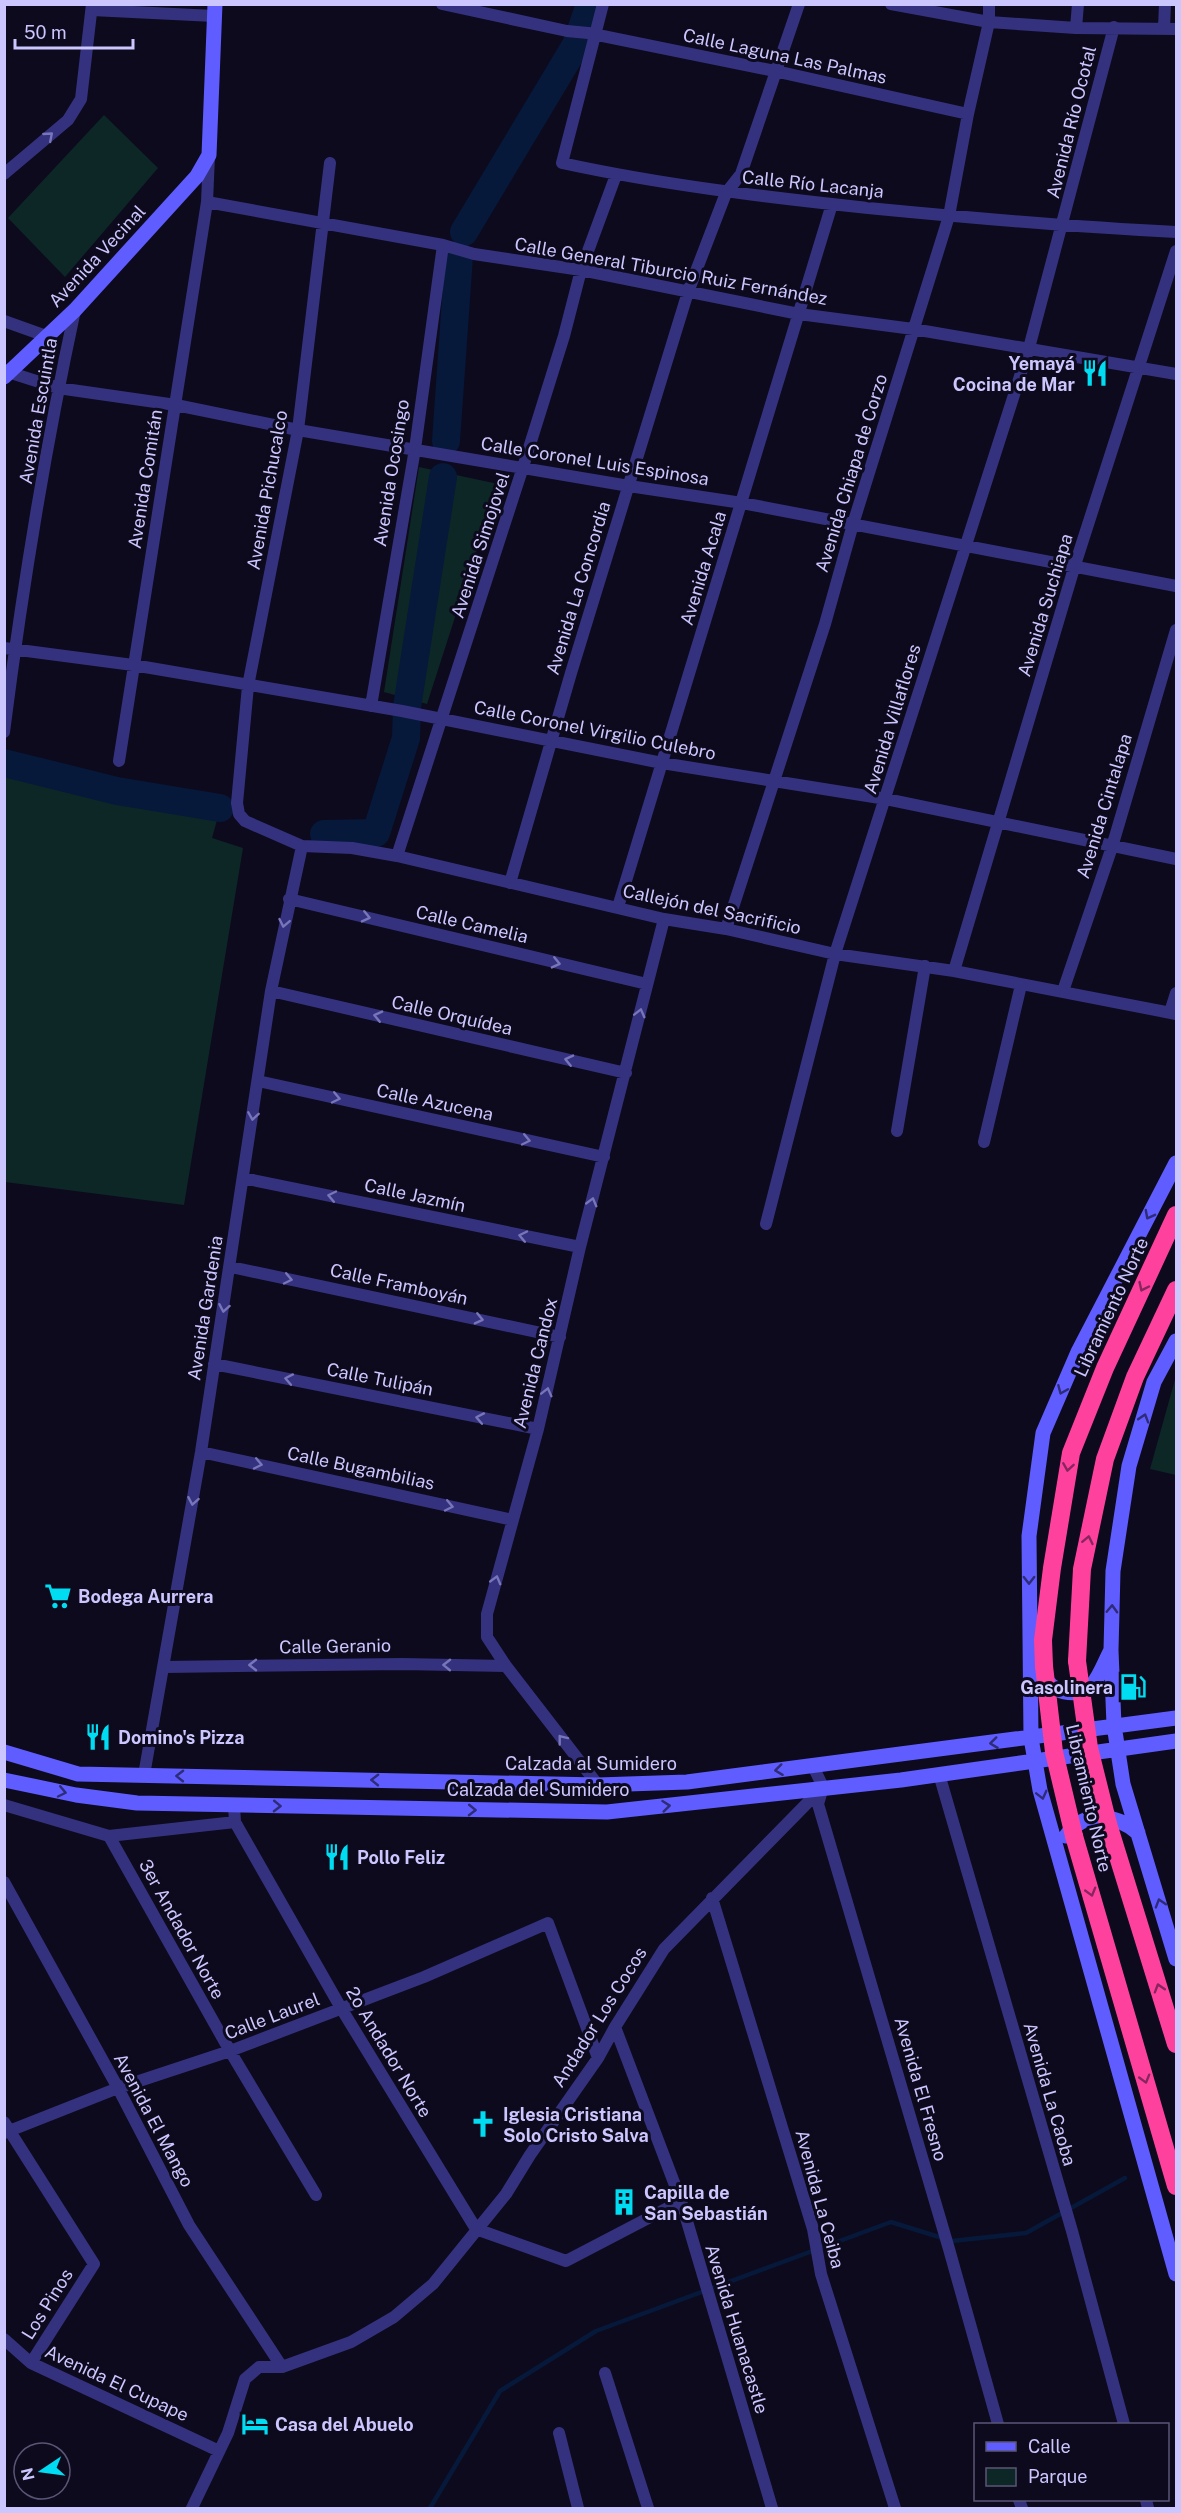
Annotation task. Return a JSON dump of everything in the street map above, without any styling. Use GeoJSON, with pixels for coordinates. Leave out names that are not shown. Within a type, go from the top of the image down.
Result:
{"type":"FeatureCollection","features":[{"type":"Feature","properties":{"kind":"highway","name":"Libramiento Norte"},"geometry":{"type":"LineString","coordinates":[[1176,1215],[1105,1368],[1071,1454],[1052,1568],[1043,1640],[1054,1752],[1074,1836],[1176,2186]]}},
{"type":"Feature","properties":{"kind":"highway","name":"Libramiento Norte"},"geometry":{"type":"LineString","coordinates":[[1176,1290],[1134,1377],[1105,1458],[1082,1569],[1077,1661],[1089,1748],[1108,1824],[1176,2044]]}},
{"type":"Feature","properties":{"kind":"street","name":"Calle Laguna Las Palmas"},"geometry":{"type":"LineString","coordinates":[[442,4],[567,31],[775,71],[968,114]]}},
{"type":"Feature","properties":{"kind":"street"},"geometry":{"type":"LineString","coordinates":[[591,34],[603,4]]}},
{"type":"Feature","properties":{"kind":"street"},"geometry":{"type":"LineString","coordinates":[[775,71],[799,4]]}},
{"type":"Feature","properties":{"kind":"street","name":"Avenida Chiapa de Corzo"},"geometry":{"type":"LineString","coordinates":[[726,929],[825,624],[853,524],[949,216],[968,114],[989,22],[989,4]]}},
{"type":"Feature","properties":{"kind":"street"},"geometry":{"type":"LineString","coordinates":[[1076,28],[1078,4]]}},
{"type":"Feature","properties":{"kind":"street"},"geometry":{"type":"LineString","coordinates":[[895,5],[989,22],[1076,28],[1170,29],[1165,4]]}},
{"type":"Feature","properties":{"kind":"street"},"geometry":{"type":"LineString","coordinates":[[4,174],[68,120],[75,110],[84,87],[92,7],[214,10],[207,202]]}},
{"type":"Feature","properties":{"kind":"street","name":"Avenida Río Ocotal"},"geometry":{"type":"LineString","coordinates":[[1062,226],[1114,27]]}},
{"type":"Feature","properties":{"kind":"street","name":"Calle Río Lacanja"},"geometry":{"type":"LineString","coordinates":[[591,34],[561,163],[616,175],[726,193],[1062,226],[1176,232]]}},
{"type":"Feature","properties":{"kind":"street","name":"Avenida La Concordia"},"geometry":{"type":"LineString","coordinates":[[510,883],[571,673],[688,292],[726,193],[741,174],[775,71]]}},
{"type":"Feature","properties":{"kind":"street","name":"Avenida Vecinal"},"geometry":{"type":"LineString","coordinates":[[6,374],[75,310],[197,176],[209,155]]}},
{"type":"Feature","properties":{"kind":"street","name":"Avenida Pichucalco"},"geometry":{"type":"LineString","coordinates":[[245,820],[239,814],[237,803],[248,686],[298,430],[330,163]]}},
{"type":"Feature","properties":{"kind":"street","name":"Avenida Simojovel"},"geometry":{"type":"LineString","coordinates":[[397,856],[443,719],[564,336],[580,270],[616,175]]}},
{"type":"Feature","properties":{"kind":"street","name":"Calle General Tiburcio Ruiz Fernández"},"geometry":{"type":"LineString","coordinates":[[207,202],[443,245],[474,254],[580,270],[799,314],[913,329],[1176,374]]}},
{"type":"Feature","properties":{"kind":"street","name":"Avenida Comitán"},"geometry":{"type":"LineString","coordinates":[[119,761],[207,202]]}},
{"type":"Feature","properties":{"kind":"street","name":"Avenida Acala"},"geometry":{"type":"LineString","coordinates":[[618,908],[832,204]]}},
{"type":"Feature","properties":{"kind":"street","name":"Avenida Villaflores"},"geometry":{"type":"LineString","coordinates":[[766,1224],[835,954],[1029,348],[1062,226]]}},
{"type":"Feature","properties":{"kind":"street","name":"Avenida Ocosingo"},"geometry":{"type":"LineString","coordinates":[[371,706],[414,450],[443,245]]}},
{"type":"Feature","properties":{"kind":"street","name":"Avenida Suchiapa"},"geometry":{"type":"LineString","coordinates":[[954,971],[1074,568],[1176,251]]}},
{"type":"Feature","properties":{"kind":"street","name":"Avenida Escuintla"},"geometry":{"type":"LineString","coordinates":[[4,732],[10,649],[58,388],[75,310]]}},
{"type":"Feature","properties":{"kind":"street"},"geometry":{"type":"LineString","coordinates":[[4,321],[46,336]]}},
{"type":"Feature","properties":{"kind":"street","name":"Calle Coronel Luis Espinosa"},"geometry":{"type":"LineString","coordinates":[[6,374],[58,388],[176,405],[298,430],[742,503],[1176,586]]}},
{"type":"Feature","properties":{"kind":"street","name":"Avenida Cintalapa"},"geometry":{"type":"LineString","coordinates":[[1063,991],[1112,847],[1176,630]]}},
{"type":"Feature","properties":{"kind":"street","name":"Calle Coronel Virgilio Culebro"},"geometry":{"type":"LineString","coordinates":[[10,649],[133,665],[402,711],[662,763],[886,799],[1176,859]]}},
{"type":"Feature","properties":{"kind":"street","name":"Callejón del Sacrificio"},"geometry":{"type":"LineString","coordinates":[[245,820],[302,846],[352,848],[397,856],[664,919],[726,929],[835,954],[954,971],[1021,986],[1063,991],[1173,1013]]}},
{"type":"Feature","properties":{"kind":"street","name":"Avenida Gardenia"},"geometry":{"type":"LineString","coordinates":[[144,1775],[165,1667],[231,1267],[271,991],[302,846]]}},
{"type":"Feature","properties":{"kind":"street","name":"Calle Camelia"},"geometry":{"type":"LineString","coordinates":[[289,899],[647,984]]}},
{"type":"Feature","properties":{"kind":"street","name":"Avenida Candox"},"geometry":{"type":"LineString","coordinates":[[598,1785],[506,1666],[487,1637],[485,1627],[538,1430],[580,1247],[664,919]]}},
{"type":"Feature","properties":{"kind":"street"},"geometry":{"type":"LineString","coordinates":[[897,1131],[925,966]]}},
{"type":"Feature","properties":{"kind":"street"},"geometry":{"type":"LineString","coordinates":[[984,1142],[1021,986]]}},
{"type":"Feature","properties":{"kind":"street","name":"Calle Orquídea"},"geometry":{"type":"LineString","coordinates":[[271,991],[626,1073]]}},
{"type":"Feature","properties":{"kind":"street"},"geometry":{"type":"LineString","coordinates":[[1173,1013],[1176,993]]}},
{"type":"Feature","properties":{"kind":"street","name":"Calle Azucena"},"geometry":{"type":"LineString","coordinates":[[258,1082],[604,1157]]}},
{"type":"Feature","properties":{"kind":"street"},"geometry":{"type":"LineString","coordinates":[[1176,1163],[1078,1352],[1043,1433],[1029,1536],[1031,1738],[1040,1790],[1176,2274]]}},
{"type":"Feature","properties":{"kind":"street","name":"Calle Jazmín"},"geometry":{"type":"LineString","coordinates":[[243,1178],[580,1247]]}},
{"type":"Feature","properties":{"kind":"street","name":"Calle Framboyán"},"geometry":{"type":"LineString","coordinates":[[231,1267],[560,1337]]}},
{"type":"Feature","properties":{"kind":"street","name":"Libramiento Norte"},"geometry":{"type":"LineString","coordinates":[[1176,1341],[1154,1382],[1129,1467],[1113,1571],[1111,1650],[1114,1725],[1123,1784],[1176,1959]]}},
{"type":"Feature","properties":{"kind":"street","name":"Calle Tulipán"},"geometry":{"type":"LineString","coordinates":[[214,1364],[538,1430]]}},
{"type":"Feature","properties":{"kind":"street","name":"Calle Bugambilias"},"geometry":{"type":"LineString","coordinates":[[201,1452],[513,1520]]}},
{"type":"Feature","properties":{"kind":"street"},"geometry":{"type":"LineString","coordinates":[[1029,1631],[1045,1679],[1061,1692],[1072,1693],[1091,1686],[1111,1650]]}},
{"type":"Feature","properties":{"kind":"street","name":"Calle Geranio"},"geometry":{"type":"LineString","coordinates":[[165,1667],[402,1664],[506,1666]]}},
{"type":"Feature","properties":{"kind":"street","name":"Calzada al Sumidero"},"geometry":{"type":"LineString","coordinates":[[4,1752],[78,1774],[598,1785],[687,1782],[1176,1718]]}},
{"type":"Feature","properties":{"kind":"street","name":"Calzada del Sumidero"},"geometry":{"type":"LineString","coordinates":[[4,1780],[76,1795],[137,1803],[607,1812],[939,1774],[1117,1748],[1176,1742]]}},
{"type":"Feature","properties":{"kind":"street","name":"Avenida El Fresno"},"geometry":{"type":"LineString","coordinates":[[813,1766],[823,1787],[818,1804],[998,2423]]}},
{"type":"Feature","properties":{"kind":"street","name":"Avenida La Caoba"},"geometry":{"type":"LineString","coordinates":[[939,1774],[1072,2231],[1124,2423]]}},
{"type":"Feature","properties":{"kind":"street"},"geometry":{"type":"LineString","coordinates":[[397,1808],[401,1780]]}},
{"type":"Feature","properties":{"kind":"street","name":"Andador Los Cocos"},"geometry":{"type":"LineString","coordinates":[[192,2508],[228,2433],[245,2379],[259,2367],[282,2367],[351,2342],[394,2317],[433,2284],[506,2194],[530,2155],[598,2058],[664,1949],[823,1787]]}},
{"type":"Feature","properties":{"kind":"street"},"geometry":{"type":"LineString","coordinates":[[4,1805],[109,1836],[235,1822]]}},
{"type":"Feature","properties":{"kind":"street","name":"2o Andador Norte"},"geometry":{"type":"LineString","coordinates":[[234,1806],[235,1822],[341,2008],[476,2229]]}},
{"type":"Feature","properties":{"kind":"street"},"geometry":{"type":"LineString","coordinates":[[1060,1861],[1062,1843],[1070,1830],[1083,1821],[1097,1817],[1113,1817],[1127,1823],[1138,1833]]}},
{"type":"Feature","properties":{"kind":"street","name":"3er Andador Norte"},"geometry":{"type":"LineString","coordinates":[[109,1836],[230,2051],[316,2195]]}},
{"type":"Feature","properties":{"kind":"street","name":"Avenida El Mango"},"geometry":{"type":"LineString","coordinates":[[4,1882],[118,2088],[189,2225],[282,2367]]}},
{"type":"Feature","properties":{"kind":"street","name":"Avenida La Ceiba"},"geometry":{"type":"LineString","coordinates":[[712,1898],[813,2229],[821,2274],[895,2508]]}},
{"type":"Feature","properties":{"kind":"street","name":"Calle Laurel"},"geometry":{"type":"LineString","coordinates":[[6,2129],[118,2088],[230,2051],[424,1977],[548,1923],[598,2058]]}},
{"type":"Feature","properties":{"kind":"street","name":"Avenida Huanacastle"},"geometry":{"type":"LineString","coordinates":[[615,2027],[681,2201],[772,2508]]}},
{"type":"Feature","properties":{"kind":"street","name":"Los Pinos"},"geometry":{"type":"LineString","coordinates":[[6,2129],[94,2264],[31,2364]]}},
{"type":"Feature","properties":{"kind":"street"},"geometry":{"type":"LineString","coordinates":[[476,2229],[566,2261],[681,2201]]}},
{"type":"Feature","properties":{"kind":"street","name":"Avenida El Cupape"},"geometry":{"type":"LineString","coordinates":[[4,2339],[31,2364],[219,2451]]}},
{"type":"Feature","properties":{"kind":"street"},"geometry":{"type":"LineString","coordinates":[[605,2373],[648,2508]]}},
{"type":"Feature","properties":{"kind":"street"},"geometry":{"type":"LineString","coordinates":[[559,2433],[578,2508]]}},
{"type":"Feature","properties":{"kind":"green space"},"geometry":{"type":"Polygon","coordinates":[[[104,115],[158,168],[65,277],[8,218],[104,115]]]}},
{"type":"Feature","properties":{"kind":"green space"},"geometry":{"type":"Polygon","coordinates":[[[419,467],[498,484],[427,704],[384,692],[419,467]]]}},
{"type":"Feature","properties":{"kind":"green space"},"geometry":{"type":"Polygon","coordinates":[[[5,767],[219,813],[212,838],[243,848],[184,1205],[5,1182],[5,767]]]}},
{"type":"Feature","properties":{"kind":"green space"},"geometry":{"type":"Polygon","coordinates":[[[1176,1376],[1176,1475],[1150,1469],[1176,1376]]]}},
{"type":"Feature","properties":{"kind":"waterway"},"geometry":{"type":"LineString","coordinates":[[464,232],[576,45],[590,4]]}},
{"type":"Feature","properties":{"kind":"waterway"},"geometry":{"type":"LineString","coordinates":[[446,441],[459,256]]}},
{"type":"Feature","properties":{"kind":"waterway"},"geometry":{"type":"LineString","coordinates":[[324,834],[376,833],[406,738],[407,707],[443,477]]}},
{"type":"Feature","properties":{"kind":"waterway"},"geometry":{"type":"LineString","coordinates":[[4,763],[117,791],[220,808]]}},
{"type":"Feature","properties":{"kind":"waterway"},"geometry":{"type":"LineString","coordinates":[[430,2508],[500,2391],[596,2331],[891,2222],[952,2241],[1026,2233],[1125,2178]]}},
{"type":"Feature","properties":{"kind":"place","name":"Yemayá Cocina de Mar"},"geometry":{"type":"Point","coordinates":[1095,373]}},
{"type":"Feature","properties":{"kind":"place","name":"Bodega Aurrera"},"geometry":{"type":"Point","coordinates":[58,1596]}},
{"type":"Feature","properties":{"kind":"place","name":"Gasolinera"},"geometry":{"type":"Point","coordinates":[1133,1687]}},
{"type":"Feature","properties":{"kind":"place","name":"Domino's Pizza"},"geometry":{"type":"Point","coordinates":[98,1737]}},
{"type":"Feature","properties":{"kind":"place","name":"Pollo Feliz"},"geometry":{"type":"Point","coordinates":[337,1857]}},
{"type":"Feature","properties":{"kind":"place","name":"Iglesia Cristiana Solo Cristo Salva"},"geometry":{"type":"Point","coordinates":[483,2124]}},
{"type":"Feature","properties":{"kind":"place","name":"Capilla de San Sebastián"},"geometry":{"type":"Point","coordinates":[624,2202]}},
{"type":"Feature","properties":{"kind":"place","name":"Casa del Abuelo"},"geometry":{"type":"Point","coordinates":[255,2424]}}]}
